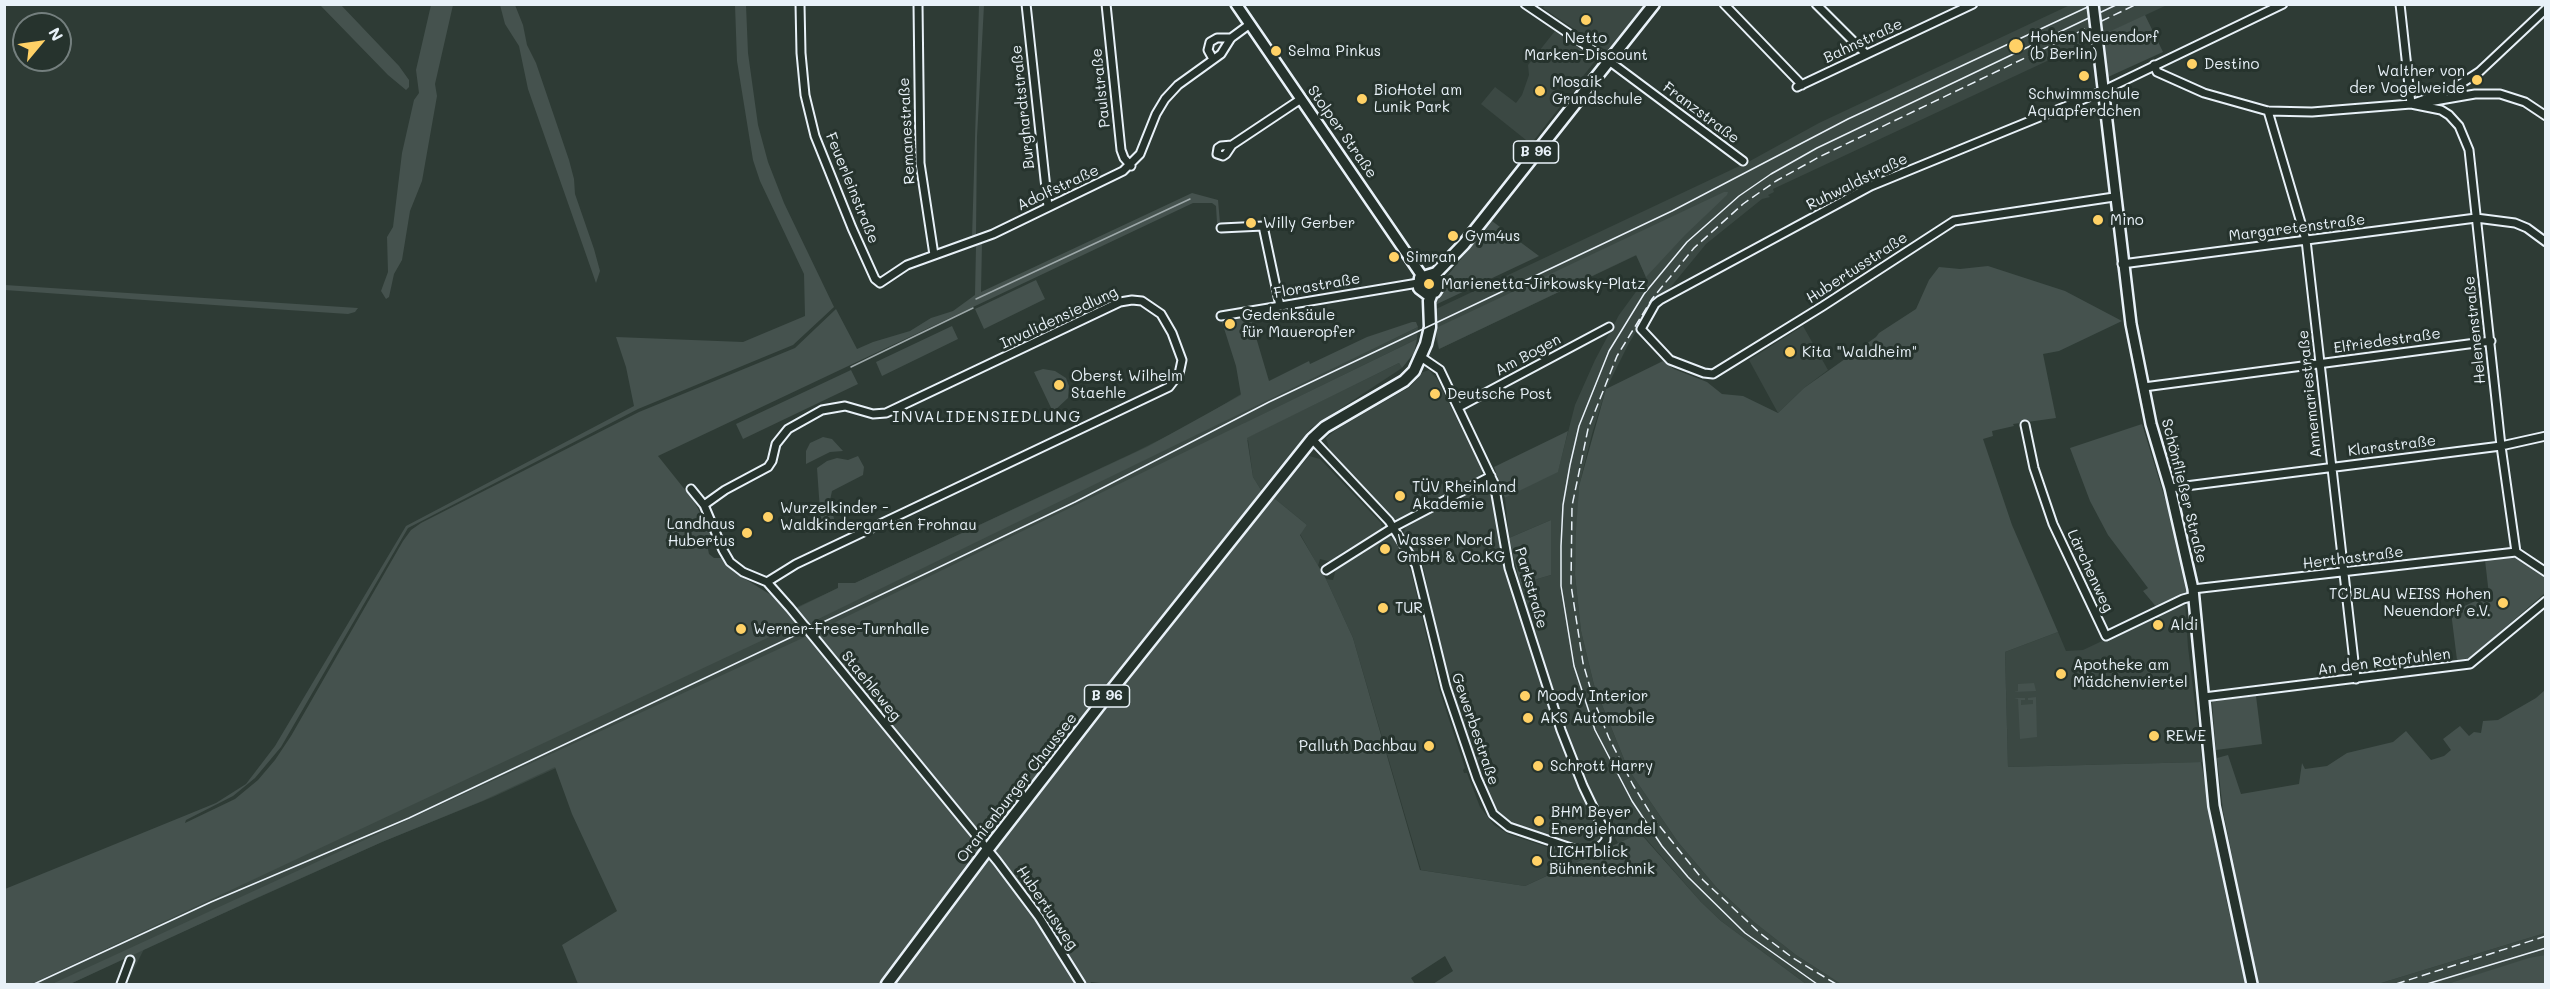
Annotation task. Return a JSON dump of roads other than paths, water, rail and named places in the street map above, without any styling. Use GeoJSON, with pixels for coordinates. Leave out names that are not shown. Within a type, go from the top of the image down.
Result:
{"type":"FeatureCollection","features":[{"type":"Feature","properties":{"kind":"main road","name":"Stolper Straße"},"geometry":{"type":"LineString","coordinates":[[1236,4],[1427,284]]}},
{"type":"Feature","properties":{"kind":"main road","name":"B 96"},"geometry":{"type":"LineString","coordinates":[[1312,439],[1332,423],[1395,386],[1420,358],[1427,337],[1427,284],[1464,244],[1654,4]]}},
{"type":"Feature","properties":{"kind":"main road","name":"Schönfließer Straße"},"geometry":{"type":"LineString","coordinates":[[2093,4],[2114,197],[2131,324],[2155,438],[2170,488],[2193,593],[2214,806],[2252,984]]}},
{"type":"Feature","properties":{"kind":"main road","name":"Oranienburger Chaussee"},"geometry":{"type":"LineString","coordinates":[[887,984],[988,849],[1312,439]]}},
{"type":"Feature","properties":{"kind":"street","name":"Feuerleinstraße"},"geometry":{"type":"LineString","coordinates":[[800,4],[805,95],[815,135],[849,223],[873,274]]}},
{"type":"Feature","properties":{"kind":"street","name":"Remanestraße"},"geometry":{"type":"LineString","coordinates":[[918,4],[920,163],[934,255]]}},
{"type":"Feature","properties":{"kind":"street","name":"Burghardtstraße"},"geometry":{"type":"LineString","coordinates":[[1026,4],[1048,207]]}},
{"type":"Feature","properties":{"kind":"street","name":"Paulstraße"},"geometry":{"type":"LineString","coordinates":[[1106,4],[1121,150],[1131,166]]}},
{"type":"Feature","properties":{"kind":"street","name":"Franzstraße"},"geometry":{"type":"LineString","coordinates":[[1526,4],[1609,61],[1743,161]]}},
{"type":"Feature","properties":{"kind":"street","name":"Bahnstraße"},"geometry":{"type":"LineString","coordinates":[[1724,4],[1800,86],[1973,4]]}},
{"type":"Feature","properties":{"kind":"street"},"geometry":{"type":"LineString","coordinates":[[1816,4],[1866,54]]}},
{"type":"Feature","properties":{"kind":"street","name":"Ruhwaldstraße"},"geometry":{"type":"LineString","coordinates":[[1641,326],[1660,300],[1871,186],[2102,90],[2283,4]]}},
{"type":"Feature","properties":{"kind":"street"},"geometry":{"type":"LineString","coordinates":[[2400,4],[2411,104]]}},
{"type":"Feature","properties":{"kind":"street"},"geometry":{"type":"LineString","coordinates":[[2411,104],[2451,90],[2479,72],[2546,9]]}},
{"type":"Feature","properties":{"kind":"street"},"geometry":{"type":"LineString","coordinates":[[1131,166],[1140,154],[1156,114],[1165,99],[1178,85],[1225,49],[1231,38],[1250,24]]}},
{"type":"Feature","properties":{"kind":"street"},"geometry":{"type":"LineString","coordinates":[[1213,59],[1208,50],[1210,42],[1216,38],[1231,38]]}},
{"type":"Feature","properties":{"kind":"street"},"geometry":{"type":"LineString","coordinates":[[2154,66],[2157,72],[2204,93],[2268,111],[2312,112],[2411,104],[2475,94],[2500,94],[2525,102],[2546,116]]}},
{"type":"Feature","properties":{"kind":"street"},"geometry":{"type":"LineString","coordinates":[[1232,145],[1300,99]]}},
{"type":"Feature","properties":{"kind":"street","name":"Helenenstraße"},"geometry":{"type":"LineString","coordinates":[[2411,104],[2441,110],[2459,126],[2469,150],[2501,447],[2516,552]]}},
{"type":"Feature","properties":{"kind":"street","name":"Annemariestraße"},"geometry":{"type":"LineString","coordinates":[[2268,111],[2306,240],[2342,573],[2356,679]]}},
{"type":"Feature","properties":{"kind":"street","name":"Adolfstraße"},"geometry":{"type":"LineString","coordinates":[[873,274],[877,282],[883,283],[907,265],[993,234],[1131,166]]}},
{"type":"Feature","properties":{"kind":"street","name":"Hubertusstraße"},"geometry":{"type":"LineString","coordinates":[[1641,326],[1642,330],[1670,360],[1704,373],[1713,374],[1954,221],[2114,197]]}},
{"type":"Feature","properties":{"kind":"street","name":"Margaretenstraße"},"geometry":{"type":"LineString","coordinates":[[2122,264],[2476,218],[2515,223],[2527,228],[2546,242]]}},
{"type":"Feature","properties":{"kind":"street"},"geometry":{"type":"LineString","coordinates":[[1221,228],[1260,225],[1268,228],[1280,306]]}},
{"type":"Feature","properties":{"kind":"street","name":"Florastraße"},"geometry":{"type":"LineString","coordinates":[[1221,316],[1427,284]]}},
{"type":"Feature","properties":{"kind":"street","name":"Invalidensiedlung"},"geometry":{"type":"LineString","coordinates":[[704,505],[725,490],[768,467],[772,461],[776,444],[788,429],[822,410],[838,405],[854,407],[873,414],[886,413],[1120,302],[1142,301],[1161,314],[1172,333],[1182,360],[1179,374],[1169,387],[796,564],[767,582]]}},
{"type":"Feature","properties":{"kind":"street","name":"Am Bogen"},"geometry":{"type":"LineString","coordinates":[[1459,407],[1609,327]]}},
{"type":"Feature","properties":{"kind":"street","name":"Elfriedestraße"},"geometry":{"type":"LineString","coordinates":[[2144,387],[2491,341]]}},
{"type":"Feature","properties":{"kind":"street","name":"Parkstraße"},"geometry":{"type":"LineString","coordinates":[[1420,358],[1439,368],[1491,476],[1498,498],[1509,568],[1554,712],[1583,786],[1607,835]]}},
{"type":"Feature","properties":{"kind":"street","name":"Lärchenweg"},"geometry":{"type":"LineString","coordinates":[[2025,424],[2034,468],[2053,524],[2106,636],[2193,593]]}},
{"type":"Feature","properties":{"kind":"street","name":"Klarastraße"},"geometry":{"type":"LineString","coordinates":[[2170,488],[2501,447],[2546,436]]}},
{"type":"Feature","properties":{"kind":"street","name":"Gewerbestraße"},"geometry":{"type":"LineString","coordinates":[[1312,439],[1394,527],[1417,568],[1447,690],[1477,778],[1493,814],[1509,827],[1583,852],[1602,845],[1607,835]]}},
{"type":"Feature","properties":{"kind":"street"},"geometry":{"type":"LineString","coordinates":[[1326,570],[1394,527],[1491,476]]}},
{"type":"Feature","properties":{"kind":"street","name":"Staehleweg"},"geometry":{"type":"LineString","coordinates":[[691,489],[704,505],[730,562],[743,572],[767,582],[988,849]]}},
{"type":"Feature","properties":{"kind":"street"},"geometry":{"type":"LineString","coordinates":[[2516,552],[2546,572]]}},
{"type":"Feature","properties":{"kind":"street","name":"Herthastraße"},"geometry":{"type":"LineString","coordinates":[[2193,593],[2516,552]]}},
{"type":"Feature","properties":{"kind":"street","name":"An den Rotpfuhlen"},"geometry":{"type":"LineString","coordinates":[[2204,697],[2470,664],[2546,601]]}},
{"type":"Feature","properties":{"kind":"street","name":"Hubertusweg"},"geometry":{"type":"LineString","coordinates":[[988,849],[1039,917],[1081,984]]}},
{"type":"Feature","properties":{"kind":"street"},"geometry":{"type":"LineString","coordinates":[[121,984],[130,960]]}},
{"type":"Feature","properties":{"kind":"waterway"},"geometry":{"type":"LineString","coordinates":[[976,299],[1190,199]]}},
{"type":"Feature","properties":{"kind":"waterway"},"geometry":{"type":"LineString","coordinates":[[851,367],[973,308]]}},
{"type":"Feature","properties":{"kind":"tram line"},"geometry":{"type":"LineString","coordinates":[[34,984],[211,902],[409,818],[929,572],[1075,502],[1269,402],[1672,211],[1848,119],[2094,4]]}},
{"type":"Feature","properties":{"kind":"tram line"},"geometry":{"type":"LineString","coordinates":[[1817,984],[1745,933],[1688,877],[1662,846],[1632,801],[1595,730],[1574,666],[1561,586],[1563,505],[1579,426],[1609,351],[1644,294],[1687,242],[1739,196],[1771,174],[1817,148],[2118,4]]}},
{"type":"Feature","properties":{"kind":"tram line"},"geometry":{"type":"LineString","coordinates":[[2427,984],[2546,948]]}},
{"type":"Feature","properties":{"kind":"railway"},"geometry":{"type":"LineString","coordinates":[[1836,984],[1793,958],[1761,934],[1703,880],[1654,819],[1633,785],[1609,738],[1594,701],[1583,663],[1571,585],[1572,506],[1588,429],[1617,356],[1652,299],[1694,248],[1743,204],[1776,181],[1819,157],[2137,4]]}},
{"type":"Feature","properties":{"kind":"railway"},"geometry":{"type":"LineString","coordinates":[[2396,984],[2546,936]]}},
{"type":"Feature","properties":{"kind":"place","name":"Netto Marken-Discount"},"geometry":{"type":"Point","coordinates":[1586,20]}},
{"type":"Feature","properties":{"kind":"place","name":"Hohen Neuendorf (b Berlin)"},"geometry":{"type":"Point","coordinates":[2016,46]}},
{"type":"Feature","properties":{"kind":"place","name":"Selma Pinkus"},"geometry":{"type":"Point","coordinates":[1276,51]}},
{"type":"Feature","properties":{"kind":"place","name":"Destino"},"geometry":{"type":"Point","coordinates":[2192,64]}},
{"type":"Feature","properties":{"kind":"place","name":"Schwimmschule Aquapferdchen"},"geometry":{"type":"Point","coordinates":[2084,76]}},
{"type":"Feature","properties":{"kind":"place","name":"Walther von der Vogelweide"},"geometry":{"type":"Point","coordinates":[2477,80]}},
{"type":"Feature","properties":{"kind":"place","name":"Mosaik Grundschule"},"geometry":{"type":"Point","coordinates":[1540,91]}},
{"type":"Feature","properties":{"kind":"place","name":"BioHotel am Lunik Park"},"geometry":{"type":"Point","coordinates":[1362,99]}},
{"type":"Feature","properties":{"kind":"place","name":"Mino"},"geometry":{"type":"Point","coordinates":[2098,220]}},
{"type":"Feature","properties":{"kind":"place","name":"Willy Gerber"},"geometry":{"type":"Point","coordinates":[1251,223]}},
{"type":"Feature","properties":{"kind":"place","name":"Gym4us"},"geometry":{"type":"Point","coordinates":[1453,236]}},
{"type":"Feature","properties":{"kind":"place","name":"Simran"},"geometry":{"type":"Point","coordinates":[1394,257]}},
{"type":"Feature","properties":{"kind":"place","name":"Marienetta-Jirkowsky-Platz"},"geometry":{"type":"Point","coordinates":[1429,284]}},
{"type":"Feature","properties":{"kind":"place","name":"Gedenksäule für Maueropfer"},"geometry":{"type":"Point","coordinates":[1230,324]}},
{"type":"Feature","properties":{"kind":"place","name":"Kita \"Waldheim\""},"geometry":{"type":"Point","coordinates":[1790,352]}},
{"type":"Feature","properties":{"kind":"place","name":"Oberst Wilhelm Staehle"},"geometry":{"type":"Point","coordinates":[1059,385]}},
{"type":"Feature","properties":{"kind":"place","name":"Deutsche Post"},"geometry":{"type":"Point","coordinates":[1435,394]}},
{"type":"Feature","properties":{"kind":"place","name":"TÜV Rheinland Akademie"},"geometry":{"type":"Point","coordinates":[1400,496]}},
{"type":"Feature","properties":{"kind":"place","name":"Wurzelkinder - Waldkindergarten Frohnau"},"geometry":{"type":"Point","coordinates":[768,517]}},
{"type":"Feature","properties":{"kind":"place","name":"Landhaus Hubertus"},"geometry":{"type":"Point","coordinates":[747,533]}},
{"type":"Feature","properties":{"kind":"place","name":"Wasser Nord GmbH & Co.KG"},"geometry":{"type":"Point","coordinates":[1385,549]}},
{"type":"Feature","properties":{"kind":"place","name":"TC BLAU WEISS Hohen Neuendorf e.V."},"geometry":{"type":"Point","coordinates":[2503,603]}},
{"type":"Feature","properties":{"kind":"place","name":"TUR"},"geometry":{"type":"Point","coordinates":[1383,608]}},
{"type":"Feature","properties":{"kind":"place","name":"Aldi"},"geometry":{"type":"Point","coordinates":[2158,625]}},
{"type":"Feature","properties":{"kind":"place","name":"Werner-Frese-Turnhalle"},"geometry":{"type":"Point","coordinates":[741,629]}},
{"type":"Feature","properties":{"kind":"place","name":"Apotheke am Mädchenviertel"},"geometry":{"type":"Point","coordinates":[2061,674]}},
{"type":"Feature","properties":{"kind":"place","name":"Moody Interior"},"geometry":{"type":"Point","coordinates":[1525,696]}},
{"type":"Feature","properties":{"kind":"place","name":"AKS Automobile"},"geometry":{"type":"Point","coordinates":[1528,718]}},
{"type":"Feature","properties":{"kind":"place","name":"REWE"},"geometry":{"type":"Point","coordinates":[2154,736]}},
{"type":"Feature","properties":{"kind":"place","name":"Palluth Dachbau"},"geometry":{"type":"Point","coordinates":[1429,746]}},
{"type":"Feature","properties":{"kind":"place","name":"Schrott Harry"},"geometry":{"type":"Point","coordinates":[1538,766]}},
{"type":"Feature","properties":{"kind":"place","name":"BHM Beyer Energiehandel"},"geometry":{"type":"Point","coordinates":[1539,821]}},
{"type":"Feature","properties":{"kind":"place","name":"LICHTblick Bühnentechnik"},"geometry":{"type":"Point","coordinates":[1537,861]}},
{"type":"Feature","properties":{"kind":"district","name":"INVALIDENSIEDLUNG"},"geometry":{"type":"Point","coordinates":[987,417]}}]}
